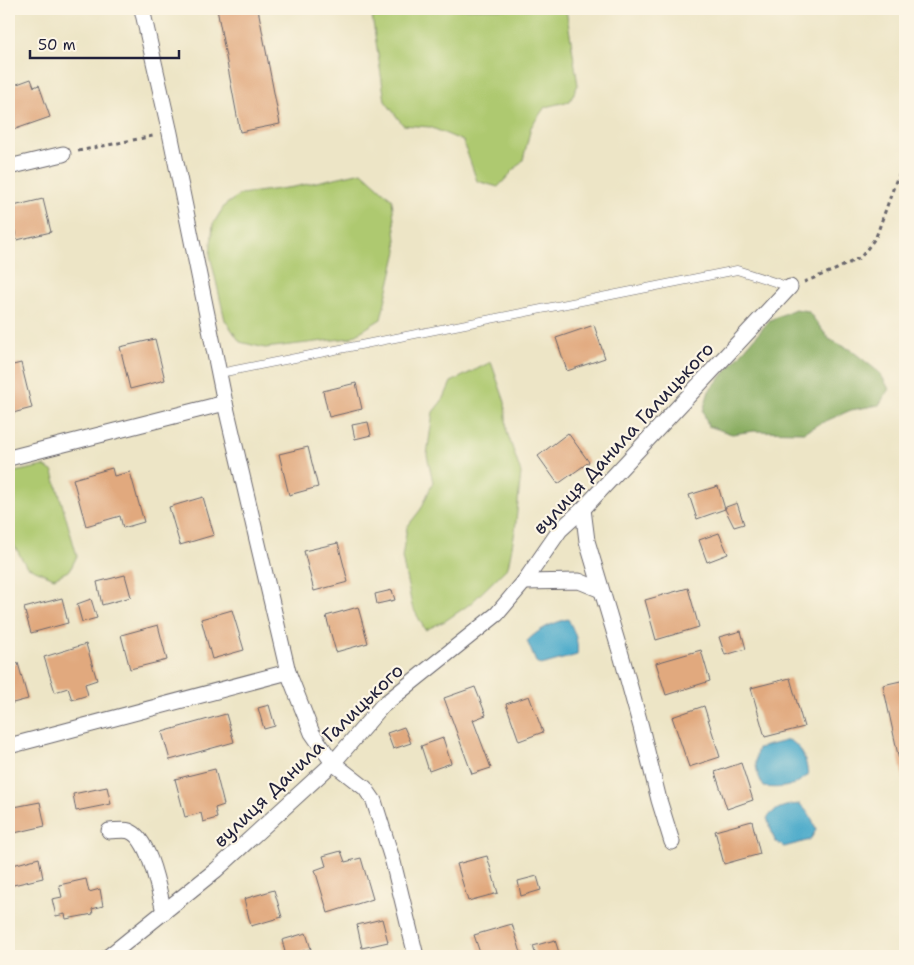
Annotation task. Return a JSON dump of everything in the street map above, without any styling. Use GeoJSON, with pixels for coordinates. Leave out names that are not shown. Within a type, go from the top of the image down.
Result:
{"type":"FeatureCollection","features":[{"type":"Feature","properties":{"kind":"street"},"geometry":{"type":"LineString","coordinates":[[142,9],[170,133],[225,403],[288,672],[312,733],[333,763],[365,788],[374,801],[393,862],[416,956]]}},
{"type":"Feature","properties":{"kind":"street"},"geometry":{"type":"LineString","coordinates":[[9,167],[63,154]]}},
{"type":"Feature","properties":{"kind":"street","name":"вулиця Данила Галицького"},"geometry":{"type":"LineString","coordinates":[[109,956],[216,870],[333,763],[382,706],[497,614],[524,582],[560,530],[583,509],[790,287]]}},
{"type":"Feature","properties":{"kind":"street"},"geometry":{"type":"LineString","coordinates":[[9,458],[225,403]]}},
{"type":"Feature","properties":{"kind":"street"},"geometry":{"type":"LineString","coordinates":[[583,509],[587,541],[672,842]]}},
{"type":"Feature","properties":{"kind":"street"},"geometry":{"type":"LineString","coordinates":[[524,582],[579,581],[601,590]]}},
{"type":"Feature","properties":{"kind":"street"},"geometry":{"type":"LineString","coordinates":[[9,746],[288,672]]}},
{"type":"Feature","properties":{"kind":"street"},"geometry":{"type":"LineString","coordinates":[[109,830],[129,831],[142,842],[151,864],[164,912]]}},
{"type":"Feature","properties":{"kind":"lane"},"geometry":{"type":"LineString","coordinates":[[220,373],[737,270],[790,287]]}},
{"type":"Feature","properties":{"kind":"path"},"geometry":{"type":"LineString","coordinates":[[63,154],[170,133]]}},
{"type":"Feature","properties":{"kind":"path"},"geometry":{"type":"LineString","coordinates":[[790,287],[837,269],[861,257],[876,237],[897,178],[905,167]]}},
{"type":"Feature","properties":{"kind":"green space"},"geometry":{"type":"Polygon","coordinates":[[[371,9],[566,9],[578,85],[570,101],[545,107],[531,127],[523,160],[498,187],[477,181],[463,141],[430,127],[403,125],[385,101],[371,9]]]}},
{"type":"Feature","properties":{"kind":"green space"},"geometry":{"type":"Polygon","coordinates":[[[362,172],[392,199],[397,251],[381,319],[350,338],[265,348],[240,342],[225,320],[210,255],[213,224],[225,205],[241,194],[294,187],[362,172]]]}},
{"type":"Feature","properties":{"kind":"green space"},"geometry":{"type":"Polygon","coordinates":[[[795,309],[808,311],[829,339],[851,350],[880,373],[889,389],[879,405],[851,410],[804,432],[754,431],[732,434],[708,426],[703,411],[709,391],[770,320],[795,309]]]}},
{"type":"Feature","properties":{"kind":"green space"},"geometry":{"type":"Polygon","coordinates":[[[491,362],[505,402],[507,432],[521,473],[515,531],[508,567],[470,604],[445,621],[425,630],[412,606],[402,557],[407,527],[421,509],[433,482],[427,455],[433,412],[444,398],[451,382],[491,362]]]}},
{"type":"Feature","properties":{"kind":"green space"},"geometry":{"type":"Polygon","coordinates":[[[44,466],[53,472],[77,556],[70,570],[54,578],[26,566],[9,536],[9,473],[44,466]]]}},
{"type":"Feature","properties":{"kind":"water"},"geometry":{"type":"Polygon","coordinates":[[[568,619],[577,641],[577,655],[541,665],[536,662],[527,641],[546,627],[568,619]]]}},
{"type":"Feature","properties":{"kind":"water"},"geometry":{"type":"Polygon","coordinates":[[[789,740],[801,750],[808,775],[788,786],[764,787],[756,768],[758,748],[789,740]]]}},
{"type":"Feature","properties":{"kind":"water"},"geometry":{"type":"Polygon","coordinates":[[[800,804],[810,815],[816,830],[810,840],[784,847],[775,841],[767,818],[774,811],[782,807],[800,804]]]}},
{"type":"Feature","properties":{"kind":"building"},"geometry":{"type":"Polygon","coordinates":[[[217,9],[258,9],[280,124],[240,132],[217,9]]]}},
{"type":"Feature","properties":{"kind":"building"},"geometry":{"type":"Polygon","coordinates":[[[31,79],[34,87],[39,85],[50,117],[10,131],[9,87],[31,79]]]}},
{"type":"Feature","properties":{"kind":"building"},"geometry":{"type":"Polygon","coordinates":[[[43,199],[51,232],[17,240],[9,207],[43,199]]]}},
{"type":"Feature","properties":{"kind":"building"},"geometry":{"type":"Polygon","coordinates":[[[594,325],[605,358],[567,371],[556,338],[594,325]]]}},
{"type":"Feature","properties":{"kind":"building"},"geometry":{"type":"Polygon","coordinates":[[[155,339],[165,380],[130,389],[120,347],[155,339]]]}},
{"type":"Feature","properties":{"kind":"building"},"geometry":{"type":"Polygon","coordinates":[[[21,363],[32,408],[9,414],[9,366],[21,363]]]}},
{"type":"Feature","properties":{"kind":"building"},"geometry":{"type":"Polygon","coordinates":[[[356,383],[362,409],[329,417],[323,391],[356,383]]]}},
{"type":"Feature","properties":{"kind":"building"},"geometry":{"type":"Polygon","coordinates":[[[368,422],[371,435],[355,439],[352,425],[368,422]]]}},
{"type":"Feature","properties":{"kind":"building"},"geometry":{"type":"Polygon","coordinates":[[[568,433],[589,462],[558,484],[538,456],[568,433]]]}},
{"type":"Feature","properties":{"kind":"building"},"geometry":{"type":"Polygon","coordinates":[[[308,447],[318,487],[289,495],[279,454],[308,447]]]}},
{"type":"Feature","properties":{"kind":"building"},"geometry":{"type":"Polygon","coordinates":[[[112,468],[114,476],[130,472],[144,522],[123,528],[120,516],[86,526],[73,479],[112,468]]]}},
{"type":"Feature","properties":{"kind":"building"},"geometry":{"type":"Polygon","coordinates":[[[718,486],[725,509],[697,519],[689,495],[718,486]]]}},
{"type":"Feature","properties":{"kind":"building"},"geometry":{"type":"Polygon","coordinates":[[[203,497],[214,535],[180,545],[169,507],[203,497]]]}},
{"type":"Feature","properties":{"kind":"building"},"geometry":{"type":"Polygon","coordinates":[[[737,503],[744,524],[734,527],[725,509],[737,503]]]}},
{"type":"Feature","properties":{"kind":"building"},"geometry":{"type":"Polygon","coordinates":[[[719,533],[728,554],[707,562],[699,540],[719,533]]]}},
{"type":"Feature","properties":{"kind":"building"},"geometry":{"type":"Polygon","coordinates":[[[338,543],[348,582],[314,591],[304,551],[338,543]]]}},
{"type":"Feature","properties":{"kind":"building"},"geometry":{"type":"Polygon","coordinates":[[[125,575],[131,597],[102,605],[97,582],[125,575]]]}},
{"type":"Feature","properties":{"kind":"building"},"geometry":{"type":"Polygon","coordinates":[[[688,588],[699,627],[656,640],[645,600],[688,588]]]}},
{"type":"Feature","properties":{"kind":"building"},"geometry":{"type":"Polygon","coordinates":[[[392,590],[395,600],[377,604],[375,594],[392,590]]]}},
{"type":"Feature","properties":{"kind":"building"},"geometry":{"type":"Polygon","coordinates":[[[62,598],[68,623],[31,633],[24,608],[62,598]]]}},
{"type":"Feature","properties":{"kind":"building"},"geometry":{"type":"Polygon","coordinates":[[[91,599],[97,618],[82,622],[77,604],[91,599]]]}},
{"type":"Feature","properties":{"kind":"building"},"geometry":{"type":"Polygon","coordinates":[[[358,607],[368,643],[336,652],[326,616],[358,607]]]}},
{"type":"Feature","properties":{"kind":"building"},"geometry":{"type":"Polygon","coordinates":[[[232,610],[244,650],[212,659],[201,619],[232,610]]]}},
{"type":"Feature","properties":{"kind":"building"},"geometry":{"type":"Polygon","coordinates":[[[158,625],[167,660],[130,669],[121,635],[158,625]]]}},
{"type":"Feature","properties":{"kind":"building"},"geometry":{"type":"Polygon","coordinates":[[[741,631],[746,649],[725,655],[719,637],[741,631]]]}},
{"type":"Feature","properties":{"kind":"building"},"geometry":{"type":"Polygon","coordinates":[[[86,644],[97,680],[85,684],[88,695],[72,700],[68,688],[55,692],[44,657],[86,644]]]}},
{"type":"Feature","properties":{"kind":"building"},"geometry":{"type":"Polygon","coordinates":[[[701,650],[710,681],[666,695],[656,663],[701,650]]]}},
{"type":"Feature","properties":{"kind":"building"},"geometry":{"type":"Polygon","coordinates":[[[18,663],[28,699],[9,704],[9,665],[18,663]]]}},
{"type":"Feature","properties":{"kind":"building"},"geometry":{"type":"Polygon","coordinates":[[[790,678],[804,727],[765,737],[751,688],[790,678]]]}},
{"type":"Feature","properties":{"kind":"building"},"geometry":{"type":"Polygon","coordinates":[[[905,680],[905,782],[904,783],[883,685],[905,680]]]}},
{"type":"Feature","properties":{"kind":"building"},"geometry":{"type":"Polygon","coordinates":[[[475,687],[486,715],[473,720],[491,768],[472,774],[444,698],[475,687]]]}},
{"type":"Feature","properties":{"kind":"building"},"geometry":{"type":"Polygon","coordinates":[[[529,696],[543,732],[519,741],[506,704],[529,696]]]}},
{"type":"Feature","properties":{"kind":"building"},"geometry":{"type":"Polygon","coordinates":[[[269,705],[275,726],[264,729],[258,708],[269,705]]]}},
{"type":"Feature","properties":{"kind":"building"},"geometry":{"type":"Polygon","coordinates":[[[704,706],[720,757],[689,767],[672,717],[704,706]]]}},
{"type":"Feature","properties":{"kind":"building"},"geometry":{"type":"Polygon","coordinates":[[[226,714],[234,742],[170,760],[162,732],[226,714]]]}},
{"type":"Feature","properties":{"kind":"building"},"geometry":{"type":"Polygon","coordinates":[[[404,727],[411,743],[393,749],[387,733],[404,727]]]}},
{"type":"Feature","properties":{"kind":"building"},"geometry":{"type":"Polygon","coordinates":[[[443,738],[451,763],[429,771],[421,746],[443,738]]]}},
{"type":"Feature","properties":{"kind":"building"},"geometry":{"type":"Polygon","coordinates":[[[741,763],[753,800],[727,809],[715,772],[741,763]]]}},
{"type":"Feature","properties":{"kind":"building"},"geometry":{"type":"Polygon","coordinates":[[[215,769],[224,805],[215,808],[217,818],[203,822],[201,813],[185,817],[175,779],[215,769]]]}},
{"type":"Feature","properties":{"kind":"building"},"geometry":{"type":"Polygon","coordinates":[[[107,787],[111,804],[76,811],[73,794],[107,787]]]}},
{"type":"Feature","properties":{"kind":"building"},"geometry":{"type":"Polygon","coordinates":[[[40,802],[45,826],[10,834],[9,808],[40,802]]]}},
{"type":"Feature","properties":{"kind":"building"},"geometry":{"type":"Polygon","coordinates":[[[752,821],[760,854],[724,864],[715,831],[752,821]]]}},
{"type":"Feature","properties":{"kind":"building"},"geometry":{"type":"Polygon","coordinates":[[[341,851],[345,862],[361,858],[373,899],[328,913],[315,870],[326,866],[323,856],[341,851]]]}},
{"type":"Feature","properties":{"kind":"building"},"geometry":{"type":"Polygon","coordinates":[[[487,856],[498,893],[468,901],[457,864],[487,856]]]}},
{"type":"Feature","properties":{"kind":"building"},"geometry":{"type":"Polygon","coordinates":[[[39,858],[43,878],[9,886],[9,866],[39,858]]]}},
{"type":"Feature","properties":{"kind":"building"},"geometry":{"type":"Polygon","coordinates":[[[537,876],[541,890],[521,896],[518,881],[537,876]]]}},
{"type":"Feature","properties":{"kind":"building"},"geometry":{"type":"Polygon","coordinates":[[[86,879],[89,892],[100,889],[103,906],[92,909],[93,914],[66,919],[65,914],[56,916],[52,899],[62,897],[59,885],[86,879]]]}},
{"type":"Feature","properties":{"kind":"building"},"geometry":{"type":"Polygon","coordinates":[[[274,890],[282,917],[251,926],[244,899],[274,890]]]}},
{"type":"Feature","properties":{"kind":"building"},"geometry":{"type":"Polygon","coordinates":[[[382,919],[388,942],[362,948],[357,925],[382,919]]]}},
{"type":"Feature","properties":{"kind":"building"},"geometry":{"type":"Polygon","coordinates":[[[512,924],[522,956],[481,956],[474,935],[512,924]]]}},
{"type":"Feature","properties":{"kind":"building"},"geometry":{"type":"Polygon","coordinates":[[[306,933],[311,949],[286,956],[282,940],[306,933]]]}},
{"type":"Feature","properties":{"kind":"building"},"geometry":{"type":"Polygon","coordinates":[[[555,940],[560,956],[536,956],[533,946],[555,940]]]}}]}
